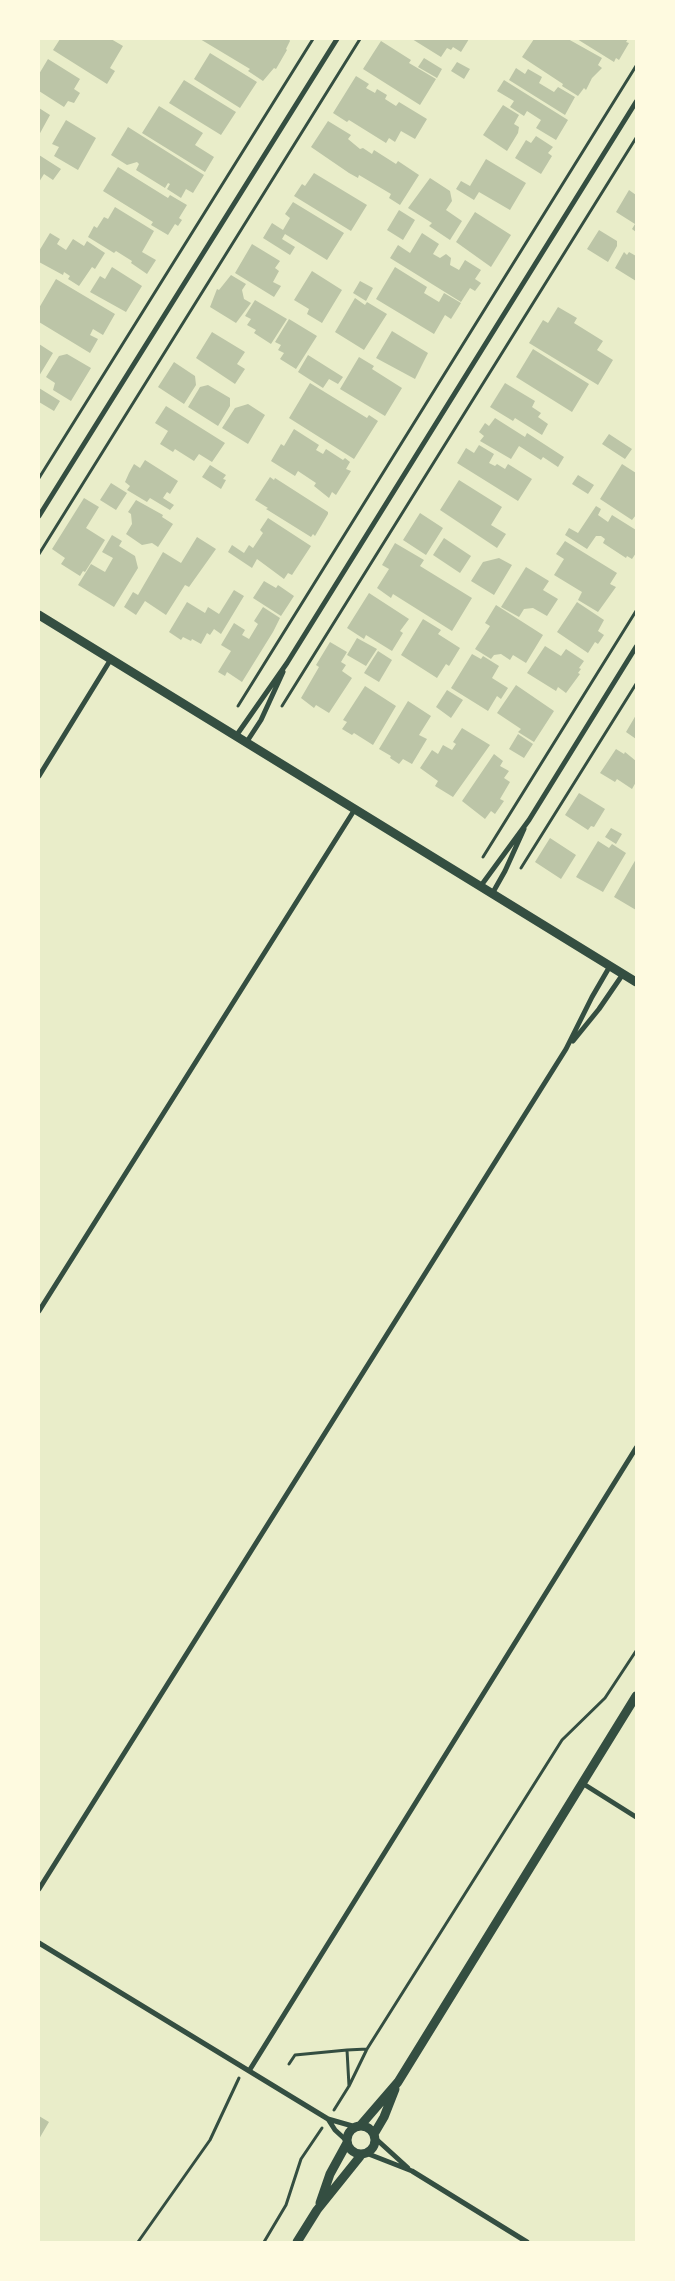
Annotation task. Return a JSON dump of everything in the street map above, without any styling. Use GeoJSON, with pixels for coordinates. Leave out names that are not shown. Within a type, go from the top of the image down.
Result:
{"type":"FeatureCollection","features":[{"type":"Feature","properties":{"kind":"street"},"geometry":{"type":"LineString","coordinates":[[39,516],[337,39]]}},
{"type":"Feature","properties":{"kind":"street"},"geometry":{"type":"LineString","coordinates":[[236,736],[287,663],[636,102]]}},
{"type":"Feature","properties":{"kind":"street"},"geometry":{"type":"LineString","coordinates":[[39,521],[46,506]]}},
{"type":"Feature","properties":{"kind":"street"},"geometry":{"type":"LineString","coordinates":[[39,615],[636,982]]}},
{"type":"Feature","properties":{"kind":"street"},"geometry":{"type":"LineString","coordinates":[[480,887],[529,820],[636,647]]}},
{"type":"Feature","properties":{"kind":"street"},"geometry":{"type":"LineString","coordinates":[[39,776],[112,659]]}},
{"type":"Feature","properties":{"kind":"street"},"geometry":{"type":"LineString","coordinates":[[246,743],[261,720],[287,663]]}},
{"type":"Feature","properties":{"kind":"street"},"geometry":{"type":"LineString","coordinates":[[39,1311],[354,810]]}},
{"type":"Feature","properties":{"kind":"street"},"geometry":{"type":"LineString","coordinates":[[492,894],[529,820]]}},
{"type":"Feature","properties":{"kind":"street"},"geometry":{"type":"LineString","coordinates":[[39,1889],[566,1049],[610,966]]}},
{"type":"Feature","properties":{"kind":"street"},"geometry":{"type":"LineString","coordinates":[[566,1049],[599,1009],[623,974]]}},
{"type":"Feature","properties":{"kind":"street"},"geometry":{"type":"LineString","coordinates":[[249,2071],[636,1448]]}},
{"type":"Feature","properties":{"kind":"street"},"geometry":{"type":"LineString","coordinates":[[297,2242],[317,2210],[364,2153],[373,2147],[375,2136],[398,2082],[636,1696]]}},
{"type":"Feature","properties":{"kind":"street"},"geometry":{"type":"LineString","coordinates":[[582,1784],[636,1817]]}},
{"type":"Feature","properties":{"kind":"street"},"geometry":{"type":"LineString","coordinates":[[39,1943],[328,2119],[369,2128],[412,2172]]}},
{"type":"Feature","properties":{"kind":"street"},"geometry":{"type":"LineString","coordinates":[[317,2210],[330,2174],[347,2142],[349,2132],[358,2126],[398,2082]]}},
{"type":"Feature","properties":{"kind":"street"},"geometry":{"type":"LineString","coordinates":[[328,2119],[353,2151],[364,2153],[412,2172],[527,2242]]}},
{"type":"Feature","properties":{"kind":"path"},"geometry":{"type":"LineString","coordinates":[[39,478],[313,39]]}},
{"type":"Feature","properties":{"kind":"path"},"geometry":{"type":"LineString","coordinates":[[39,554],[360,39]]}},
{"type":"Feature","properties":{"kind":"path"},"geometry":{"type":"LineString","coordinates":[[238,706],[636,66]]}},
{"type":"Feature","properties":{"kind":"path"},"geometry":{"type":"LineString","coordinates":[[280,709],[636,138]]}},
{"type":"Feature","properties":{"kind":"path"},"geometry":{"type":"LineString","coordinates":[[483,857],[636,611]]}},
{"type":"Feature","properties":{"kind":"path"},"geometry":{"type":"LineString","coordinates":[[520,869],[636,684]]}},
{"type":"Feature","properties":{"kind":"path"},"geometry":{"type":"LineString","coordinates":[[334,2109],[349,2086],[367,2049],[562,1740],[605,1698],[636,1651]]}},
{"type":"Feature","properties":{"kind":"path"},"geometry":{"type":"LineString","coordinates":[[289,2064],[295,2055],[367,2049]]}},
{"type":"Feature","properties":{"kind":"path"},"geometry":{"type":"LineString","coordinates":[[346,2050],[349,2086]]}},
{"type":"Feature","properties":{"kind":"path"},"geometry":{"type":"LineString","coordinates":[[138,2242],[210,2140],[239,2078],[239,2065]]}},
{"type":"Feature","properties":{"kind":"path"},"geometry":{"type":"LineString","coordinates":[[264,2242],[286,2205],[299,2164],[321,2128]]}},
{"type":"Feature","properties":{"kind":"building"},"geometry":{"type":"Polygon","coordinates":[[[60,39],[111,39],[123,46],[110,68],[115,71],[107,84],[53,50],[60,39]]]}},
{"type":"Feature","properties":{"kind":"building"},"geometry":{"type":"Polygon","coordinates":[[[200,39],[289,39],[290,41],[276,69],[274,68],[263,81],[248,71],[250,69],[200,39]]]}},
{"type":"Feature","properties":{"kind":"building"},"geometry":{"type":"Polygon","coordinates":[[[412,39],[469,39],[461,52],[453,47],[451,50],[447,48],[441,57],[412,39]]]}},
{"type":"Feature","properties":{"kind":"building"},"geometry":{"type":"Polygon","coordinates":[[[534,39],[568,39],[602,58],[598,65],[602,68],[592,78],[586,90],[584,88],[578,96],[522,57],[534,39]]]}},
{"type":"Feature","properties":{"kind":"building"},"geometry":{"type":"Polygon","coordinates":[[[577,39],[628,39],[626,42],[629,43],[619,60],[616,58],[614,62],[577,39]]]}},
{"type":"Feature","properties":{"kind":"building"},"geometry":{"type":"Polygon","coordinates":[[[381,41],[411,60],[409,63],[436,79],[420,105],[363,69],[381,41]]]}},
{"type":"Feature","properties":{"kind":"building"},"geometry":{"type":"Polygon","coordinates":[[[210,53],[257,82],[240,108],[194,79],[210,53]]]}},
{"type":"Feature","properties":{"kind":"building"},"geometry":{"type":"Polygon","coordinates":[[[424,58],[442,69],[437,78],[418,67],[424,58]]]}},
{"type":"Feature","properties":{"kind":"building"},"geometry":{"type":"Polygon","coordinates":[[[48,59],[80,79],[74,89],[80,93],[74,103],[68,101],[64,107],[39,91],[39,74],[48,59]]]}},
{"type":"Feature","properties":{"kind":"building"},"geometry":{"type":"Polygon","coordinates":[[[457,62],[470,69],[464,79],[451,71],[457,62]]]}},
{"type":"Feature","properties":{"kind":"building"},"geometry":{"type":"Polygon","coordinates":[[[516,68],[525,74],[528,69],[542,77],[539,83],[554,92],[558,87],[575,97],[565,115],[509,80],[516,68]]]}},
{"type":"Feature","properties":{"kind":"building"},"geometry":{"type":"Polygon","coordinates":[[[356,76],[369,84],[366,88],[375,93],[377,89],[387,95],[385,99],[396,106],[399,102],[427,119],[415,139],[401,131],[395,142],[389,138],[386,143],[349,120],[347,122],[333,113],[356,76]]]}},
{"type":"Feature","properties":{"kind":"building"},"geometry":{"type":"Polygon","coordinates":[[[184,80],[236,112],[221,135],[169,103],[184,80]]]}},
{"type":"Feature","properties":{"kind":"building"},"geometry":{"type":"Polygon","coordinates":[[[504,80],[568,120],[556,140],[536,128],[541,120],[527,111],[524,116],[510,107],[514,101],[497,91],[504,80]]]}},
{"type":"Feature","properties":{"kind":"building"},"geometry":{"type":"Polygon","coordinates":[[[503,105],[519,115],[514,124],[519,127],[518,133],[507,151],[483,135],[503,105]]]}},
{"type":"Feature","properties":{"kind":"building"},"geometry":{"type":"Polygon","coordinates":[[[159,106],[203,133],[195,145],[214,157],[205,172],[142,133],[159,106]]]}},
{"type":"Feature","properties":{"kind":"building"},"geometry":{"type":"Polygon","coordinates":[[[39,108],[50,115],[39,135],[39,108]]]}},
{"type":"Feature","properties":{"kind":"building"},"geometry":{"type":"Polygon","coordinates":[[[66,120],[96,138],[78,170],[54,156],[59,147],[52,144],[66,120]]]}},
{"type":"Feature","properties":{"kind":"building"},"geometry":{"type":"Polygon","coordinates":[[[328,121],[351,135],[348,139],[360,149],[363,148],[372,154],[374,150],[396,164],[398,161],[419,175],[400,205],[389,198],[391,194],[359,175],[358,178],[349,173],[311,147],[328,121]]]}},
{"type":"Feature","properties":{"kind":"building"},"geometry":{"type":"Polygon","coordinates":[[[128,127],[204,175],[193,193],[186,189],[181,198],[167,189],[170,184],[168,183],[165,188],[136,170],[139,164],[137,162],[127,165],[111,155],[128,127]]]}},
{"type":"Feature","properties":{"kind":"building"},"geometry":{"type":"Polygon","coordinates":[[[536,136],[553,147],[548,153],[552,156],[541,174],[515,158],[526,140],[531,143],[536,136]]]}},
{"type":"Feature","properties":{"kind":"building"},"geometry":{"type":"Polygon","coordinates":[[[39,155],[61,169],[53,180],[44,174],[39,182],[39,155]]]}},
{"type":"Feature","properties":{"kind":"building"},"geometry":{"type":"Polygon","coordinates":[[[486,159],[526,183],[510,210],[479,192],[474,200],[456,189],[461,181],[470,186],[486,159]]]}},
{"type":"Feature","properties":{"kind":"building"},"geometry":{"type":"Polygon","coordinates":[[[118,167],[168,198],[170,195],[187,205],[179,218],[182,220],[178,226],[175,224],[168,235],[151,225],[153,222],[103,191],[118,167]]]}},
{"type":"Feature","properties":{"kind":"building"},"geometry":{"type":"Polygon","coordinates":[[[314,173],[367,205],[351,231],[294,196],[302,184],[305,186],[314,173]]]}},
{"type":"Feature","properties":{"kind":"building"},"geometry":{"type":"Polygon","coordinates":[[[430,178],[450,191],[452,201],[446,210],[462,221],[450,240],[429,226],[432,223],[408,208],[430,178]]]}},
{"type":"Feature","properties":{"kind":"building"},"geometry":{"type":"Polygon","coordinates":[[[629,190],[636,195],[636,232],[632,229],[635,224],[616,212],[629,190]]]}},
{"type":"Feature","properties":{"kind":"building"},"geometry":{"type":"Polygon","coordinates":[[[293,202],[344,233],[327,260],[285,234],[282,239],[295,247],[290,255],[263,238],[272,223],[283,230],[290,218],[285,214],[293,202]]]}},
{"type":"Feature","properties":{"kind":"building"},"geometry":{"type":"Polygon","coordinates":[[[115,207],[154,231],[142,252],[156,260],[147,274],[131,263],[132,261],[116,251],[114,253],[88,237],[94,226],[97,228],[104,217],[108,219],[115,207]]]}},
{"type":"Feature","properties":{"kind":"building"},"geometry":{"type":"Polygon","coordinates":[[[399,210],[415,220],[403,240],[387,230],[399,210]]]}},
{"type":"Feature","properties":{"kind":"building"},"geometry":{"type":"Polygon","coordinates":[[[475,212],[511,235],[491,267],[456,242],[475,212]]]}},
{"type":"Feature","properties":{"kind":"building"},"geometry":{"type":"Polygon","coordinates":[[[599,230],[617,241],[617,246],[608,262],[587,249],[599,230]]]}},
{"type":"Feature","properties":{"kind":"building"},"geometry":{"type":"Polygon","coordinates":[[[50,233],[60,239],[57,244],[66,250],[73,239],[84,246],[87,241],[105,253],[95,269],[92,267],[79,286],[68,279],[70,276],[64,272],[63,275],[39,262],[39,251],[50,233]]]}},
{"type":"Feature","properties":{"kind":"building"},"geometry":{"type":"Polygon","coordinates":[[[422,233],[439,244],[433,254],[440,258],[446,254],[451,258],[450,265],[459,270],[465,260],[481,270],[475,279],[481,283],[475,291],[470,288],[461,302],[390,258],[398,245],[410,253],[422,233]]]}},
{"type":"Feature","properties":{"kind":"building"},"geometry":{"type":"Polygon","coordinates":[[[252,244],[280,261],[275,268],[279,271],[273,282],[281,286],[274,297],[235,273],[252,244]]]}},
{"type":"Feature","properties":{"kind":"building"},"geometry":{"type":"Polygon","coordinates":[[[624,252],[627,255],[629,252],[636,256],[636,281],[615,268],[624,252]]]}},
{"type":"Feature","properties":{"kind":"building"},"geometry":{"type":"Polygon","coordinates":[[[112,267],[142,286],[126,312],[90,292],[100,276],[105,279],[112,267]]]}},
{"type":"Feature","properties":{"kind":"building"},"geometry":{"type":"Polygon","coordinates":[[[395,267],[427,287],[424,293],[439,302],[444,293],[461,303],[451,319],[445,315],[434,334],[376,299],[395,267]]]}},
{"type":"Feature","properties":{"kind":"building"},"geometry":{"type":"Polygon","coordinates":[[[312,271],[342,290],[322,323],[307,314],[309,309],[294,300],[312,271]]]}},
{"type":"Feature","properties":{"kind":"building"},"geometry":{"type":"Polygon","coordinates":[[[231,275],[246,284],[242,290],[244,299],[251,303],[236,323],[210,307],[217,289],[219,290],[231,275]]]}},
{"type":"Feature","properties":{"kind":"building"},"geometry":{"type":"Polygon","coordinates":[[[56,279],[115,314],[103,335],[93,329],[90,335],[98,339],[90,353],[39,322],[39,308],[56,279]]]}},
{"type":"Feature","properties":{"kind":"building"},"geometry":{"type":"Polygon","coordinates":[[[360,281],[373,288],[366,301],[353,293],[360,281]]]}},
{"type":"Feature","properties":{"kind":"building"},"geometry":{"type":"Polygon","coordinates":[[[355,298],[365,305],[367,302],[387,314],[364,350],[335,332],[355,298]]]}},
{"type":"Feature","properties":{"kind":"building"},"geometry":{"type":"Polygon","coordinates":[[[255,300],[287,319],[271,344],[254,333],[256,330],[247,325],[251,319],[245,316],[255,300]]]}},
{"type":"Feature","properties":{"kind":"building"},"geometry":{"type":"Polygon","coordinates":[[[558,307],[577,318],[574,323],[603,341],[597,350],[613,360],[598,385],[529,343],[543,320],[548,323],[558,307]]]}},
{"type":"Feature","properties":{"kind":"building"},"geometry":{"type":"Polygon","coordinates":[[[289,319],[317,336],[296,369],[280,359],[284,353],[278,350],[281,345],[275,342],[289,319]]]}},
{"type":"Feature","properties":{"kind":"building"},"geometry":{"type":"Polygon","coordinates":[[[392,331],[428,353],[415,379],[376,358],[392,331]]]}},
{"type":"Feature","properties":{"kind":"building"},"geometry":{"type":"Polygon","coordinates":[[[212,332],[245,352],[237,364],[245,369],[235,384],[196,358],[212,332]]]}},
{"type":"Feature","properties":{"kind":"building"},"geometry":{"type":"Polygon","coordinates":[[[39,344],[53,353],[39,376],[39,344]]]}},
{"type":"Feature","properties":{"kind":"building"},"geometry":{"type":"Polygon","coordinates":[[[533,349],[589,384],[572,412],[516,377],[533,349]]]}},
{"type":"Feature","properties":{"kind":"building"},"geometry":{"type":"Polygon","coordinates":[[[67,354],[91,368],[71,401],[53,390],[55,383],[46,377],[59,356],[67,354]]]}},
{"type":"Feature","properties":{"kind":"building"},"geometry":{"type":"Polygon","coordinates":[[[308,355],[343,377],[338,384],[329,379],[323,388],[298,372],[308,355]]]}},
{"type":"Feature","properties":{"kind":"building"},"geometry":{"type":"Polygon","coordinates":[[[359,357],[374,366],[372,369],[402,388],[385,416],[340,389],[359,357]]]}},
{"type":"Feature","properties":{"kind":"building"},"geometry":{"type":"Polygon","coordinates":[[[174,362],[195,376],[196,385],[184,404],[158,387],[174,362]]]}},
{"type":"Feature","properties":{"kind":"building"},"geometry":{"type":"Polygon","coordinates":[[[310,383],[367,418],[369,415],[378,421],[354,459],[289,418],[310,383]]]}},
{"type":"Feature","properties":{"kind":"building"},"geometry":{"type":"Polygon","coordinates":[[[505,383],[535,401],[532,407],[541,413],[538,417],[548,424],[542,435],[515,418],[513,421],[490,407],[505,383]]]}},
{"type":"Feature","properties":{"kind":"building"},"geometry":{"type":"Polygon","coordinates":[[[208,385],[230,398],[230,406],[218,426],[188,407],[200,387],[208,385]]]}},
{"type":"Feature","properties":{"kind":"building"},"geometry":{"type":"Polygon","coordinates":[[[39,388],[60,401],[54,411],[39,402],[39,388]]]}},
{"type":"Feature","properties":{"kind":"building"},"geometry":{"type":"Polygon","coordinates":[[[248,404],[265,415],[248,444],[222,428],[235,408],[248,404]]]}},
{"type":"Feature","properties":{"kind":"building"},"geometry":{"type":"Polygon","coordinates":[[[166,406],[225,443],[212,462],[199,454],[194,461],[175,449],[173,452],[160,444],[168,431],[155,423],[166,406]]]}},
{"type":"Feature","properties":{"kind":"building"},"geometry":{"type":"Polygon","coordinates":[[[495,418],[525,437],[527,433],[564,457],[558,467],[543,457],[541,460],[519,446],[511,459],[480,441],[484,436],[479,432],[485,423],[489,426],[495,418]]]}},
{"type":"Feature","properties":{"kind":"building"},"geometry":{"type":"Polygon","coordinates":[[[294,429],[319,445],[316,450],[323,454],[326,449],[343,460],[345,458],[350,462],[346,469],[351,471],[336,495],[332,492],[329,498],[314,486],[316,483],[298,471],[295,476],[271,461],[281,444],[284,446],[294,429]]]}},
{"type":"Feature","properties":{"kind":"building"},"geometry":{"type":"Polygon","coordinates":[[[609,434],[632,449],[625,459],[602,444],[609,434]]]}},
{"type":"Feature","properties":{"kind":"building"},"geometry":{"type":"Polygon","coordinates":[[[479,445],[494,454],[489,463],[495,466],[497,464],[505,469],[508,464],[532,479],[518,501],[457,463],[466,448],[474,453],[479,445]]]}},
{"type":"Feature","properties":{"kind":"building"},"geometry":{"type":"Polygon","coordinates":[[[145,460],[178,481],[170,494],[167,492],[163,498],[174,505],[170,510],[150,498],[147,502],[127,490],[130,486],[125,482],[134,464],[140,468],[145,460]]]}},
{"type":"Feature","properties":{"kind":"building"},"geometry":{"type":"Polygon","coordinates":[[[622,464],[636,473],[636,515],[632,520],[600,499],[622,464]]]}},
{"type":"Feature","properties":{"kind":"building"},"geometry":{"type":"Polygon","coordinates":[[[210,465],[226,475],[223,479],[226,480],[221,489],[202,477],[210,465]]]}},
{"type":"Feature","properties":{"kind":"building"},"geometry":{"type":"Polygon","coordinates":[[[578,475],[594,485],[588,494],[572,484],[578,475]]]}},
{"type":"Feature","properties":{"kind":"building"},"geometry":{"type":"Polygon","coordinates":[[[270,477],[274,480],[275,478],[328,512],[315,536],[313,534],[311,537],[255,500],[270,477]]]}},
{"type":"Feature","properties":{"kind":"building"},"geometry":{"type":"Polygon","coordinates":[[[459,480],[502,507],[491,525],[506,534],[497,548],[440,510],[459,480]]]}},
{"type":"Feature","properties":{"kind":"building"},"geometry":{"type":"Polygon","coordinates":[[[111,483],[127,493],[116,510],[100,500],[111,483]]]}},
{"type":"Feature","properties":{"kind":"building"},"geometry":{"type":"Polygon","coordinates":[[[84,498],[99,507],[86,528],[105,540],[85,572],[83,571],[80,576],[61,564],[65,558],[52,549],[84,498]]]}},
{"type":"Feature","properties":{"kind":"building"},"geometry":{"type":"Polygon","coordinates":[[[136,500],[163,515],[162,517],[173,524],[158,547],[152,543],[142,545],[126,534],[132,524],[131,514],[128,512],[136,500]]]}},
{"type":"Feature","properties":{"kind":"building"},"geometry":{"type":"Polygon","coordinates":[[[596,506],[601,509],[598,515],[608,522],[612,515],[636,530],[636,553],[632,559],[627,556],[626,558],[603,543],[605,539],[601,536],[596,536],[587,549],[565,535],[569,528],[578,533],[596,506]]]}},
{"type":"Feature","properties":{"kind":"building"},"geometry":{"type":"Polygon","coordinates":[[[420,513],[443,528],[426,555],[403,540],[420,513]]]}},
{"type":"Feature","properties":{"kind":"building"},"geometry":{"type":"Polygon","coordinates":[[[268,518],[311,546],[292,575],[288,573],[284,579],[257,559],[252,568],[228,552],[232,545],[244,553],[249,545],[253,548],[263,533],[260,530],[268,518]]]}},
{"type":"Feature","properties":{"kind":"building"},"geometry":{"type":"Polygon","coordinates":[[[112,535],[122,541],[119,546],[135,556],[138,568],[114,607],[78,585],[91,564],[105,572],[113,558],[102,552],[112,535]]]}},
{"type":"Feature","properties":{"kind":"building"},"geometry":{"type":"Polygon","coordinates":[[[197,537],[216,549],[189,587],[185,585],[166,615],[145,601],[136,615],[124,607],[133,592],[138,595],[163,552],[181,563],[197,537]]]}},
{"type":"Feature","properties":{"kind":"building"},"geometry":{"type":"Polygon","coordinates":[[[444,538],[471,556],[460,573],[433,555],[444,538]]]}},
{"type":"Feature","properties":{"kind":"building"},"geometry":{"type":"Polygon","coordinates":[[[565,541],[617,573],[610,584],[616,587],[598,612],[578,600],[582,592],[554,575],[564,559],[556,554],[565,541]]]}},
{"type":"Feature","properties":{"kind":"building"},"geometry":{"type":"Polygon","coordinates":[[[395,543],[424,560],[420,566],[472,598],[452,631],[393,594],[391,598],[377,588],[389,569],[382,565],[395,543]]]}},
{"type":"Feature","properties":{"kind":"building"},"geometry":{"type":"Polygon","coordinates":[[[499,558],[512,565],[494,595],[471,581],[483,562],[499,558]]]}},
{"type":"Feature","properties":{"kind":"building"},"geometry":{"type":"Polygon","coordinates":[[[526,567],[549,581],[543,590],[558,599],[547,616],[533,608],[524,609],[519,617],[501,607],[526,567]]]}},
{"type":"Feature","properties":{"kind":"building"},"geometry":{"type":"Polygon","coordinates":[[[264,581],[276,588],[278,585],[294,596],[281,616],[253,598],[264,581]]]}},
{"type":"Feature","properties":{"kind":"building"},"geometry":{"type":"Polygon","coordinates":[[[234,590],[244,596],[221,634],[214,629],[210,635],[207,633],[201,644],[183,637],[181,640],[169,632],[187,602],[205,613],[208,607],[219,614],[234,590]]]}},
{"type":"Feature","properties":{"kind":"building"},"geometry":{"type":"Polygon","coordinates":[[[369,593],[409,619],[400,631],[403,633],[392,651],[366,635],[364,639],[347,628],[369,593]]]}},
{"type":"Feature","properties":{"kind":"building"},"geometry":{"type":"Polygon","coordinates":[[[577,602],[604,620],[598,631],[604,635],[598,644],[595,642],[588,653],[557,632],[577,602]]]}},
{"type":"Feature","properties":{"kind":"building"},"geometry":{"type":"Polygon","coordinates":[[[496,605],[543,635],[526,663],[513,655],[510,660],[501,654],[494,655],[491,659],[475,649],[490,626],[485,623],[496,605]]]}},
{"type":"Feature","properties":{"kind":"building"},"geometry":{"type":"Polygon","coordinates":[[[263,607],[280,618],[242,682],[227,672],[225,676],[218,672],[231,651],[221,645],[234,623],[245,630],[242,635],[249,639],[258,624],[254,621],[263,607]]]}},
{"type":"Feature","properties":{"kind":"building"},"geometry":{"type":"Polygon","coordinates":[[[423,619],[441,630],[438,634],[460,648],[449,666],[446,664],[437,678],[401,655],[423,619]]]}},
{"type":"Feature","properties":{"kind":"building"},"geometry":{"type":"Polygon","coordinates":[[[357,638],[377,649],[366,666],[347,655],[357,638]]]}},
{"type":"Feature","properties":{"kind":"building"},"geometry":{"type":"Polygon","coordinates":[[[330,642],[347,652],[341,662],[346,665],[342,671],[352,678],[329,713],[316,705],[314,708],[301,698],[319,667],[316,665],[330,642]]]}},
{"type":"Feature","properties":{"kind":"building"},"geometry":{"type":"Polygon","coordinates":[[[545,646],[561,656],[566,649],[584,661],[579,668],[581,669],[578,673],[580,674],[566,693],[558,687],[556,691],[527,673],[545,646]]]}},
{"type":"Feature","properties":{"kind":"building"},"geometry":{"type":"Polygon","coordinates":[[[378,651],[392,660],[379,682],[364,673],[378,651]]]}},
{"type":"Feature","properties":{"kind":"building"},"geometry":{"type":"Polygon","coordinates":[[[472,654],[481,659],[483,656],[499,666],[492,678],[508,688],[501,699],[497,696],[488,711],[451,688],[472,654]]]}},
{"type":"Feature","properties":{"kind":"building"},"geometry":{"type":"Polygon","coordinates":[[[516,685],[554,711],[534,742],[518,732],[521,729],[497,713],[516,685]]]}},
{"type":"Feature","properties":{"kind":"building"},"geometry":{"type":"Polygon","coordinates":[[[365,686],[396,706],[373,745],[354,733],[352,735],[342,729],[347,722],[343,720],[365,686]]]}},
{"type":"Feature","properties":{"kind":"building"},"geometry":{"type":"Polygon","coordinates":[[[447,690],[463,700],[451,718],[436,707],[447,690]]]}},
{"type":"Feature","properties":{"kind":"building"},"geometry":{"type":"Polygon","coordinates":[[[408,701],[431,716],[419,735],[427,739],[412,764],[403,759],[399,764],[390,758],[391,756],[379,749],[408,701]]]}},
{"type":"Feature","properties":{"kind":"building"},"geometry":{"type":"Polygon","coordinates":[[[636,715],[636,739],[626,732],[636,715]]]}},
{"type":"Feature","properties":{"kind":"building"},"geometry":{"type":"Polygon","coordinates":[[[462,728],[490,745],[453,797],[435,786],[438,781],[420,768],[432,750],[438,754],[443,745],[452,750],[456,744],[453,742],[462,728]]]}},
{"type":"Feature","properties":{"kind":"building"},"geometry":{"type":"Polygon","coordinates":[[[518,734],[533,744],[524,758],[509,749],[518,734]]]}},
{"type":"Feature","properties":{"kind":"building"},"geometry":{"type":"Polygon","coordinates":[[[616,749],[624,754],[625,752],[636,761],[636,782],[632,789],[617,779],[615,782],[600,773],[616,749]]]}},
{"type":"Feature","properties":{"kind":"building"},"geometry":{"type":"Polygon","coordinates":[[[494,754],[503,761],[500,766],[509,771],[504,778],[510,782],[500,799],[504,801],[495,814],[491,811],[485,819],[462,801],[494,754]]]}},
{"type":"Feature","properties":{"kind":"building"},"geometry":{"type":"Polygon","coordinates":[[[579,793],[605,809],[594,827],[591,826],[588,830],[565,815],[579,793]]]}},
{"type":"Feature","properties":{"kind":"building"},"geometry":{"type":"Polygon","coordinates":[[[611,828],[622,834],[616,844],[605,837],[611,828]]]}},
{"type":"Feature","properties":{"kind":"building"},"geometry":{"type":"Polygon","coordinates":[[[550,838],[576,855],[561,879],[535,862],[550,838]]]}},
{"type":"Feature","properties":{"kind":"building"},"geometry":{"type":"Polygon","coordinates":[[[598,841],[609,848],[612,844],[626,853],[603,892],[576,877],[598,841]]]}},
{"type":"Feature","properties":{"kind":"building"},"geometry":{"type":"Polygon","coordinates":[[[636,859],[636,910],[614,897],[636,859]]]}},
{"type":"Feature","properties":{"kind":"building"},"geometry":{"type":"Polygon","coordinates":[[[39,2116],[49,2122],[39,2139],[39,2116]]]}}]}
